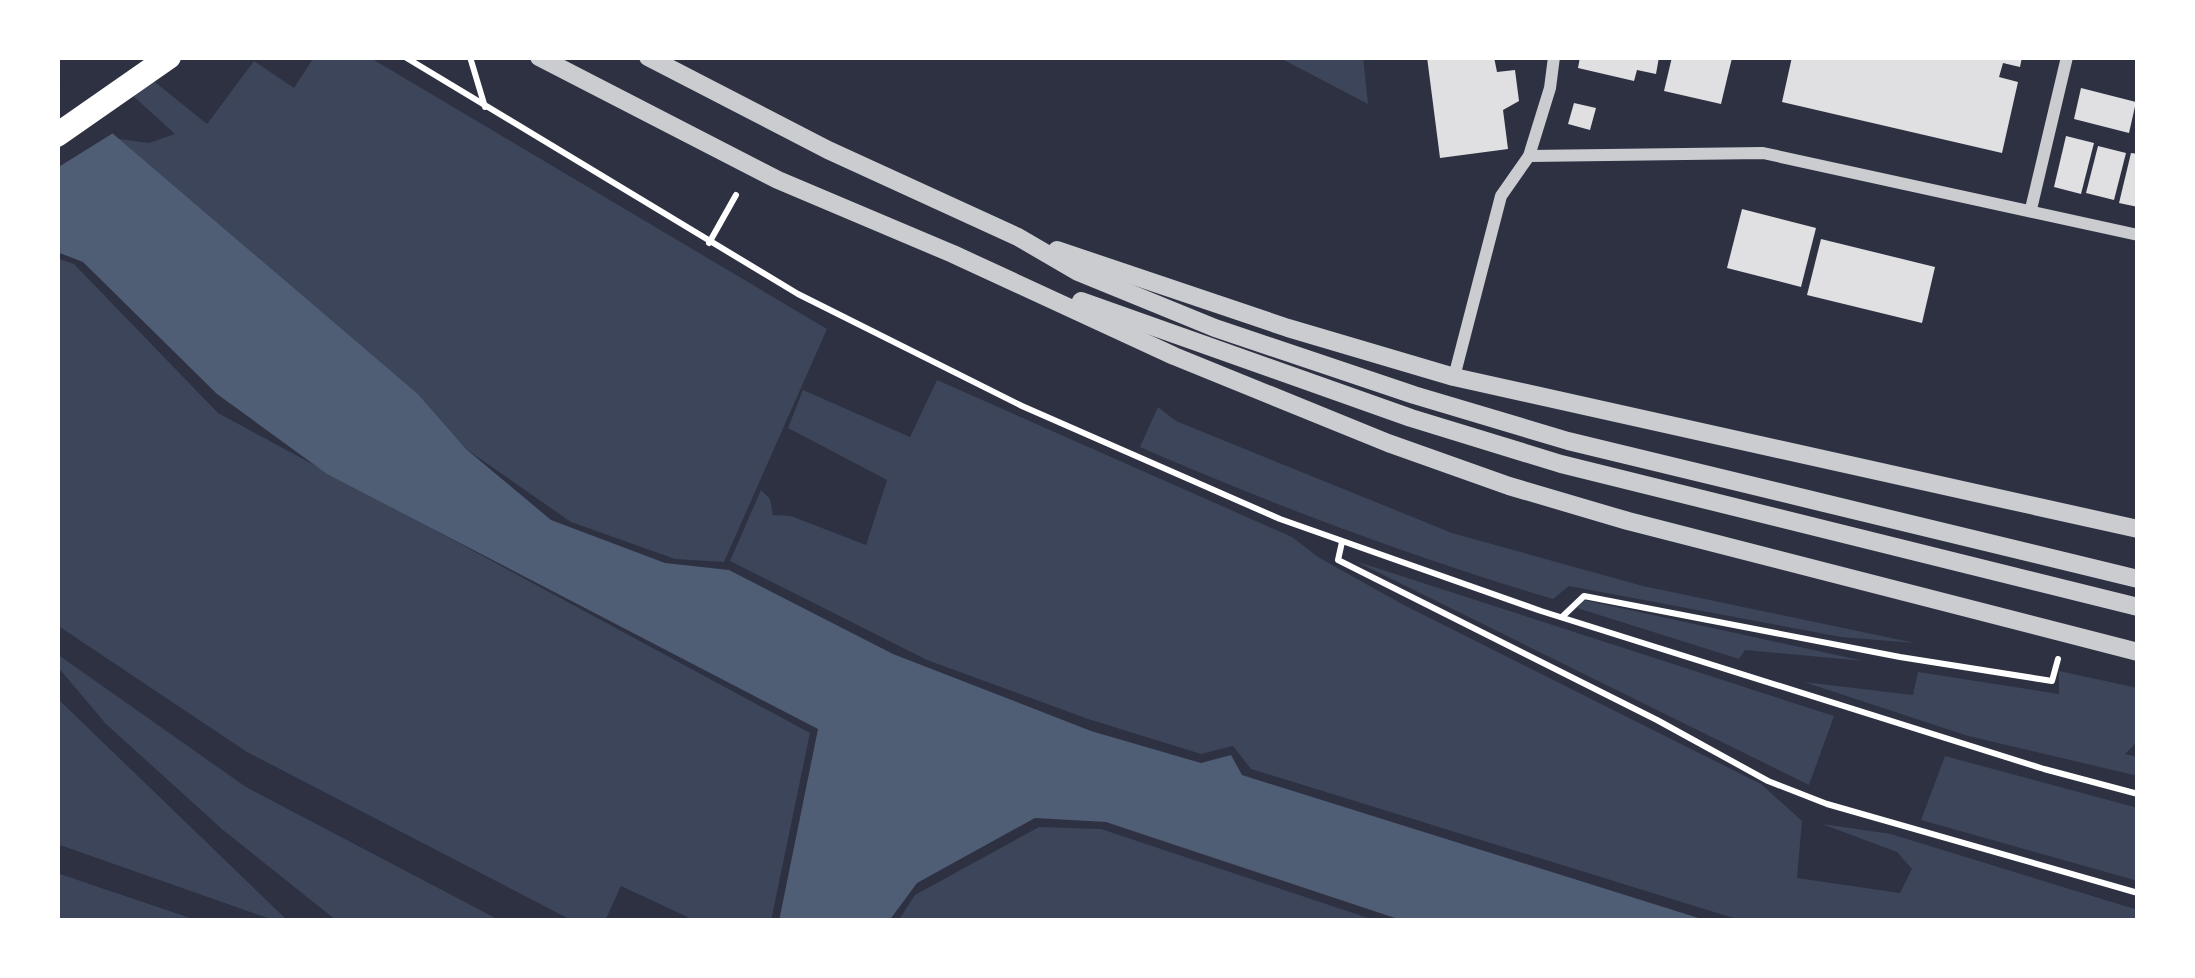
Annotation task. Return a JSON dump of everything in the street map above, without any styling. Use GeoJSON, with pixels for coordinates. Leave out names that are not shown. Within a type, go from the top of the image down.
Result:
{"type":"FeatureCollection","features":[{"type":"Feature","properties":{"kind":"main road"},"geometry":{"type":"LineString","coordinates":[[57,135],[169,57]]}},
{"type":"Feature","properties":{"kind":"street"},"geometry":{"type":"LineString","coordinates":[[539,57],[778,180],[1196,365],[1388,443],[1509,486],[2138,652]]}},
{"type":"Feature","properties":{"kind":"street"},"geometry":{"type":"LineString","coordinates":[[648,57],[828,150],[1018,237],[1078,272],[1214,328],[1436,402],[1722,480],[2138,580]]}},
{"type":"Feature","properties":{"kind":"street"},"geometry":{"type":"LineString","coordinates":[[1454,377],[1501,196],[1528,156],[1550,88],[1554,57]]}},
{"type":"Feature","properties":{"kind":"street"},"geometry":{"type":"LineString","coordinates":[[2031,209],[2067,57]]}},
{"type":"Feature","properties":{"kind":"street"},"geometry":{"type":"LineString","coordinates":[[1528,156],[1762,153],[2138,235]]}},
{"type":"Feature","properties":{"kind":"street"},"geometry":{"type":"LineString","coordinates":[[1018,237],[1288,328],[1454,377],[2138,529]]}},
{"type":"Feature","properties":{"kind":"street"},"geometry":{"type":"LineString","coordinates":[[953,254],[1411,418],[1561,464],[2138,607]]}},
{"type":"Feature","properties":{"kind":"path"},"geometry":{"type":"LineString","coordinates":[[405,57],[798,294],[1022,406],[1280,519],[1562,617],[2044,769],[2138,794]]}},
{"type":"Feature","properties":{"kind":"path"},"geometry":{"type":"LineString","coordinates":[[470,57],[485,107]]}},
{"type":"Feature","properties":{"kind":"path"},"geometry":{"type":"LineString","coordinates":[[709,243],[736,195]]}},
{"type":"Feature","properties":{"kind":"path"},"geometry":{"type":"LineString","coordinates":[[1342,542],[1338,560],[1768,781],[1827,804],[2138,893]]}},
{"type":"Feature","properties":{"kind":"path"},"geometry":{"type":"LineString","coordinates":[[1562,617],[1584,596],[2052,681],[2058,655]]}},
{"type":"Feature","properties":{"kind":"shaded area"},"geometry":{"type":"Polygon","coordinates":[[[314,57],[369,57],[827,329],[724,562],[675,559],[571,522],[466,449],[418,394],[119,139],[149,143],[175,134],[132,95],[150,78],[207,124],[254,61],[294,88],[314,57]]]}},
{"type":"Feature","properties":{"kind":"shaded area"},"geometry":{"type":"Polygon","coordinates":[[[1278,57],[1363,57],[1368,104],[1278,57]]]}},
{"type":"Feature","properties":{"kind":"shaded area"},"geometry":{"type":"Polygon","coordinates":[[[57,86],[418,394],[466,449],[551,520],[665,563],[729,570],[893,654],[1091,731],[1201,763],[1231,755],[1242,775],[1708,921],[1404,921],[1106,822],[1035,818],[917,883],[889,921],[779,921],[818,729],[327,474],[217,394],[83,262],[57,252],[57,86]]]}},
{"type":"Feature","properties":{"kind":"shaded area"},"geometry":{"type":"Polygon","coordinates":[[[57,258],[74,264],[218,413],[810,733],[771,921],[696,921],[621,886],[605,921],[573,921],[247,752],[57,625],[57,258]]]}},
{"type":"Feature","properties":{"kind":"shaded area"},"geometry":{"type":"Polygon","coordinates":[[[937,380],[1292,537],[1402,604],[1761,784],[1802,821],[1797,878],[1900,893],[1912,869],[1897,852],[1822,824],[1891,834],[2138,910],[2138,921],[1743,921],[1251,769],[1233,746],[1201,754],[1088,719],[927,660],[730,561],[761,490],[770,499],[773,515],[791,516],[866,545],[887,480],[788,428],[803,390],[910,437],[937,380]]]}},
{"type":"Feature","properties":{"kind":"shaded area"},"geometry":{"type":"Polygon","coordinates":[[[1158,407],[1176,421],[1452,533],[1643,586],[1915,643],[1841,637],[1569,586],[1553,599],[1500,583],[1344,529],[1140,447],[1158,407]]]}},
{"type":"Feature","properties":{"kind":"shaded area"},"geometry":{"type":"Polygon","coordinates":[[[1355,561],[1834,716],[1809,785],[1355,561]]]}},
{"type":"Feature","properties":{"kind":"shaded area"},"geometry":{"type":"Polygon","coordinates":[[[1584,600],[1864,661],[1745,650],[1739,659],[1577,608],[1584,600]]]}},
{"type":"Feature","properties":{"kind":"shaded area"},"geometry":{"type":"Polygon","coordinates":[[[57,654],[246,787],[501,921],[337,921],[223,830],[106,724],[57,666],[57,654]]]}},
{"type":"Feature","properties":{"kind":"shaded area"},"geometry":{"type":"Polygon","coordinates":[[[2059,671],[2138,688],[2138,741],[2125,754],[2138,757],[2138,776],[1968,736],[1804,682],[1913,695],[1918,672],[2059,694],[2059,671]]]}},
{"type":"Feature","properties":{"kind":"shaded area"},"geometry":{"type":"Polygon","coordinates":[[[57,698],[288,921],[276,921],[57,844],[57,698]]]}},
{"type":"Feature","properties":{"kind":"shaded area"},"geometry":{"type":"Polygon","coordinates":[[[1945,756],[2138,808],[2138,881],[1921,820],[1945,756]]]}},
{"type":"Feature","properties":{"kind":"shaded area"},"geometry":{"type":"Polygon","coordinates":[[[1039,827],[1101,829],[1377,921],[898,921],[915,895],[1039,827]]]}},
{"type":"Feature","properties":{"kind":"shaded area"},"geometry":{"type":"Polygon","coordinates":[[[57,873],[199,921],[57,921],[57,873]]]}},
{"type":"Feature","properties":{"kind":"pier"},"geometry":{"type":"Polygon","coordinates":[[[57,80],[118,130],[57,168],[57,80]]]}},
{"type":"Feature","properties":{"kind":"building"},"geometry":{"type":"Polygon","coordinates":[[[1427,57],[1494,57],[1497,72],[1515,70],[1519,101],[1503,110],[1508,149],[1440,158],[1427,57]]]}},
{"type":"Feature","properties":{"kind":"building"},"geometry":{"type":"Polygon","coordinates":[[[1580,57],[1659,57],[1656,74],[1637,70],[1634,81],[1578,68],[1580,57]]]}},
{"type":"Feature","properties":{"kind":"building"},"geometry":{"type":"Polygon","coordinates":[[[1672,57],[1732,58],[1721,104],[1664,91],[1672,57]]]}},
{"type":"Feature","properties":{"kind":"building"},"geometry":{"type":"Polygon","coordinates":[[[1792,57],[2022,57],[2020,67],[2003,63],[1999,77],[2018,82],[2002,153],[1782,102],[1792,57]]]}},
{"type":"Feature","properties":{"kind":"building"},"geometry":{"type":"Polygon","coordinates":[[[2081,88],[2136,102],[2129,133],[2074,119],[2081,88]]]}},
{"type":"Feature","properties":{"kind":"building"},"geometry":{"type":"Polygon","coordinates":[[[1574,103],[1596,108],[1590,130],[1568,124],[1574,103]]]}},
{"type":"Feature","properties":{"kind":"building"},"geometry":{"type":"Polygon","coordinates":[[[2066,136],[2094,143],[2081,194],[2054,187],[2066,136]]]}},
{"type":"Feature","properties":{"kind":"building"},"geometry":{"type":"Polygon","coordinates":[[[2098,146],[2126,153],[2114,200],[2086,193],[2098,146]]]}},
{"type":"Feature","properties":{"kind":"building"},"geometry":{"type":"Polygon","coordinates":[[[2131,153],[2138,154],[2138,207],[2119,203],[2131,153]]]}},
{"type":"Feature","properties":{"kind":"building"},"geometry":{"type":"Polygon","coordinates":[[[1742,209],[1816,228],[1801,287],[1727,268],[1742,209]]]}},
{"type":"Feature","properties":{"kind":"building"},"geometry":{"type":"Polygon","coordinates":[[[1821,239],[1935,267],[1922,323],[1807,295],[1821,239]]]}}]}
